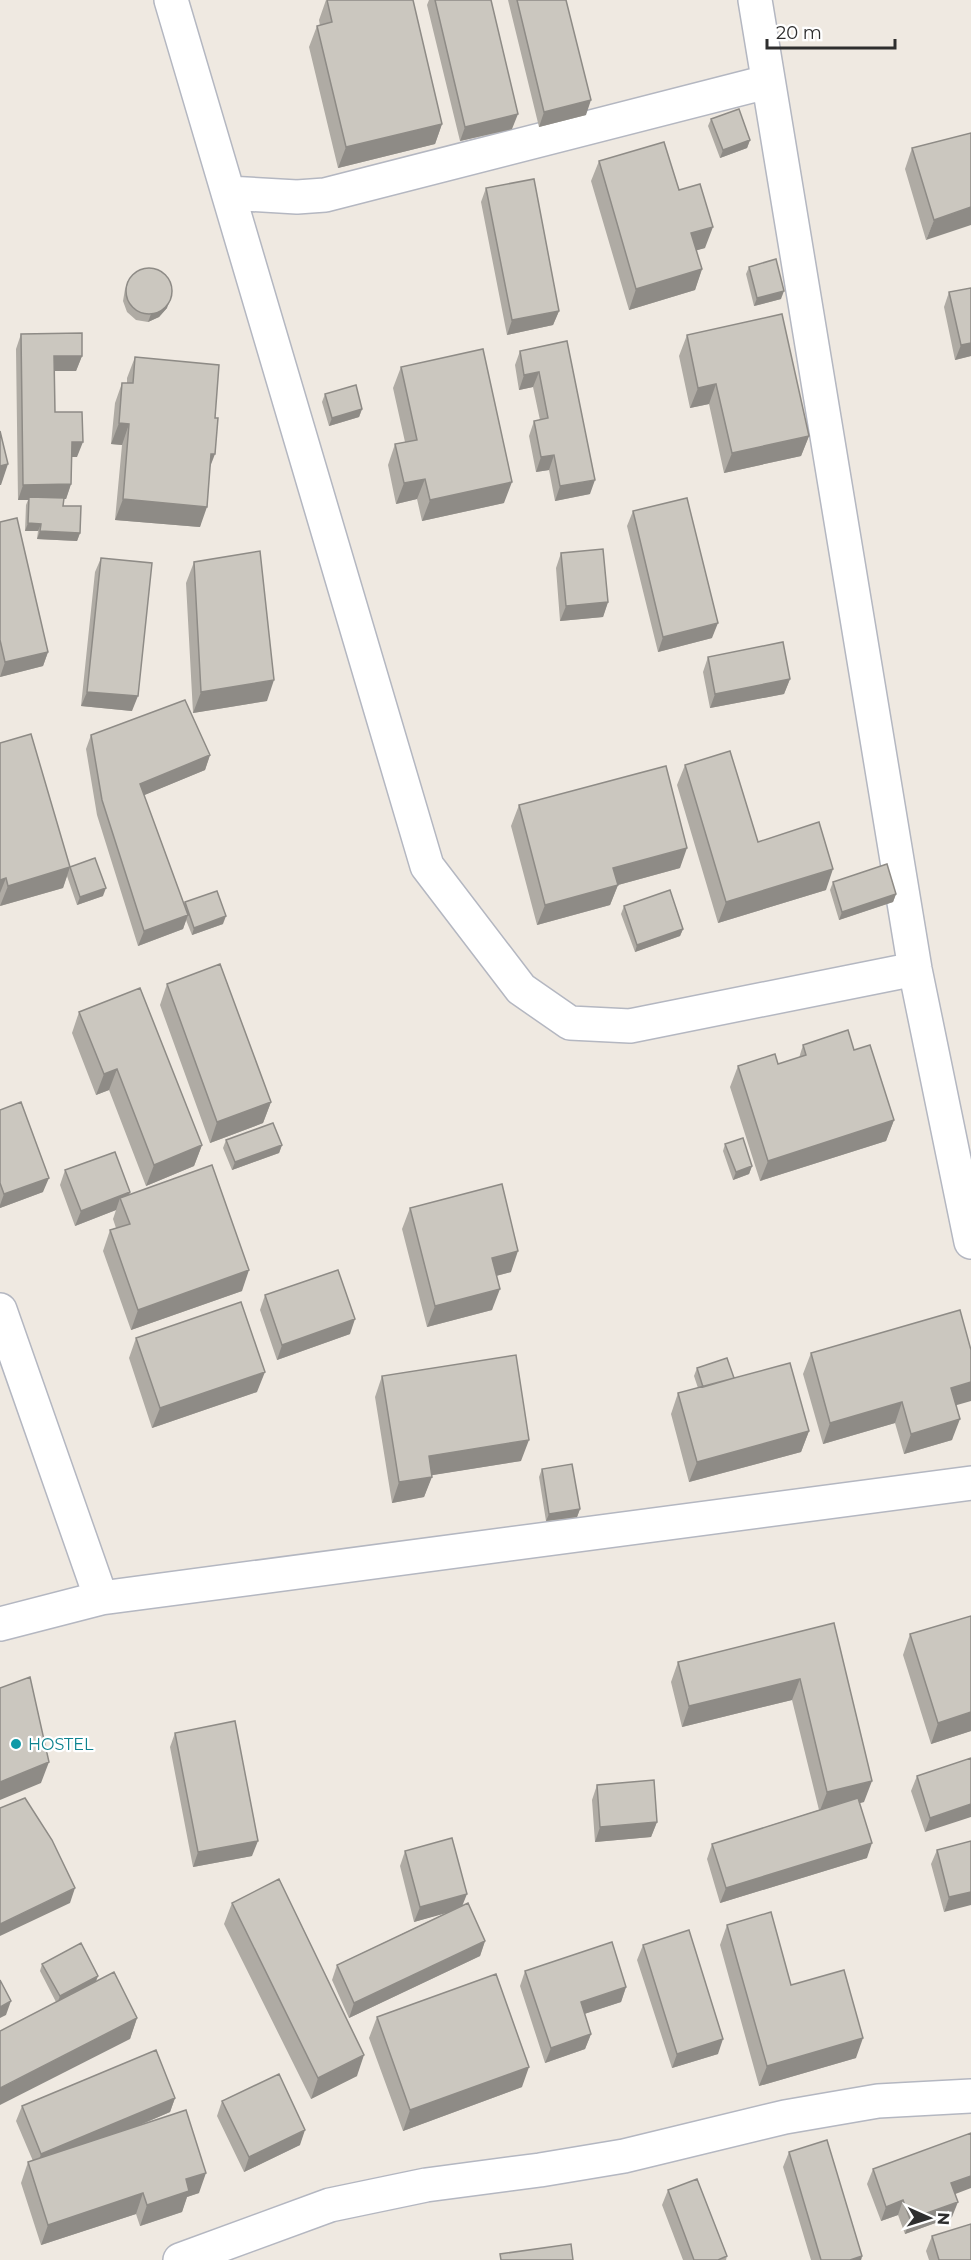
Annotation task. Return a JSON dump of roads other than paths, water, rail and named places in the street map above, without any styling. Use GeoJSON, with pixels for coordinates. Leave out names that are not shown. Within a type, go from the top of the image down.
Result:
{"type":"FeatureCollection","features":[{"type":"Feature","properties":{"kind":"street"},"geometry":{"type":"LineString","coordinates":[[171,0],[427,866],[521,989],[570,1023],[630,1026],[915,969]]}},
{"type":"Feature","properties":{"kind":"street"},"geometry":{"type":"LineString","coordinates":[[755,0],[915,969],[971,1242]]}},
{"type":"Feature","properties":{"kind":"street"},"geometry":{"type":"LineString","coordinates":[[228,193],[297,198],[325,195],[767,82]]}},
{"type":"Feature","properties":{"kind":"street"},"geometry":{"type":"LineString","coordinates":[[0,1310],[101,1598]]}},
{"type":"Feature","properties":{"kind":"street"},"geometry":{"type":"LineString","coordinates":[[0,1624],[101,1598],[971,1483]]}},
{"type":"Feature","properties":{"kind":"street"},"geometry":{"type":"LineString","coordinates":[[180,2260],[330,2205],[426,2185],[624,2156],[785,2116],[878,2101],[971,2096]]}},
{"type":"Feature","properties":{"kind":"place","name":"HOSTEL"},"geometry":{"type":"Point","coordinates":[16,1744]}}]}
